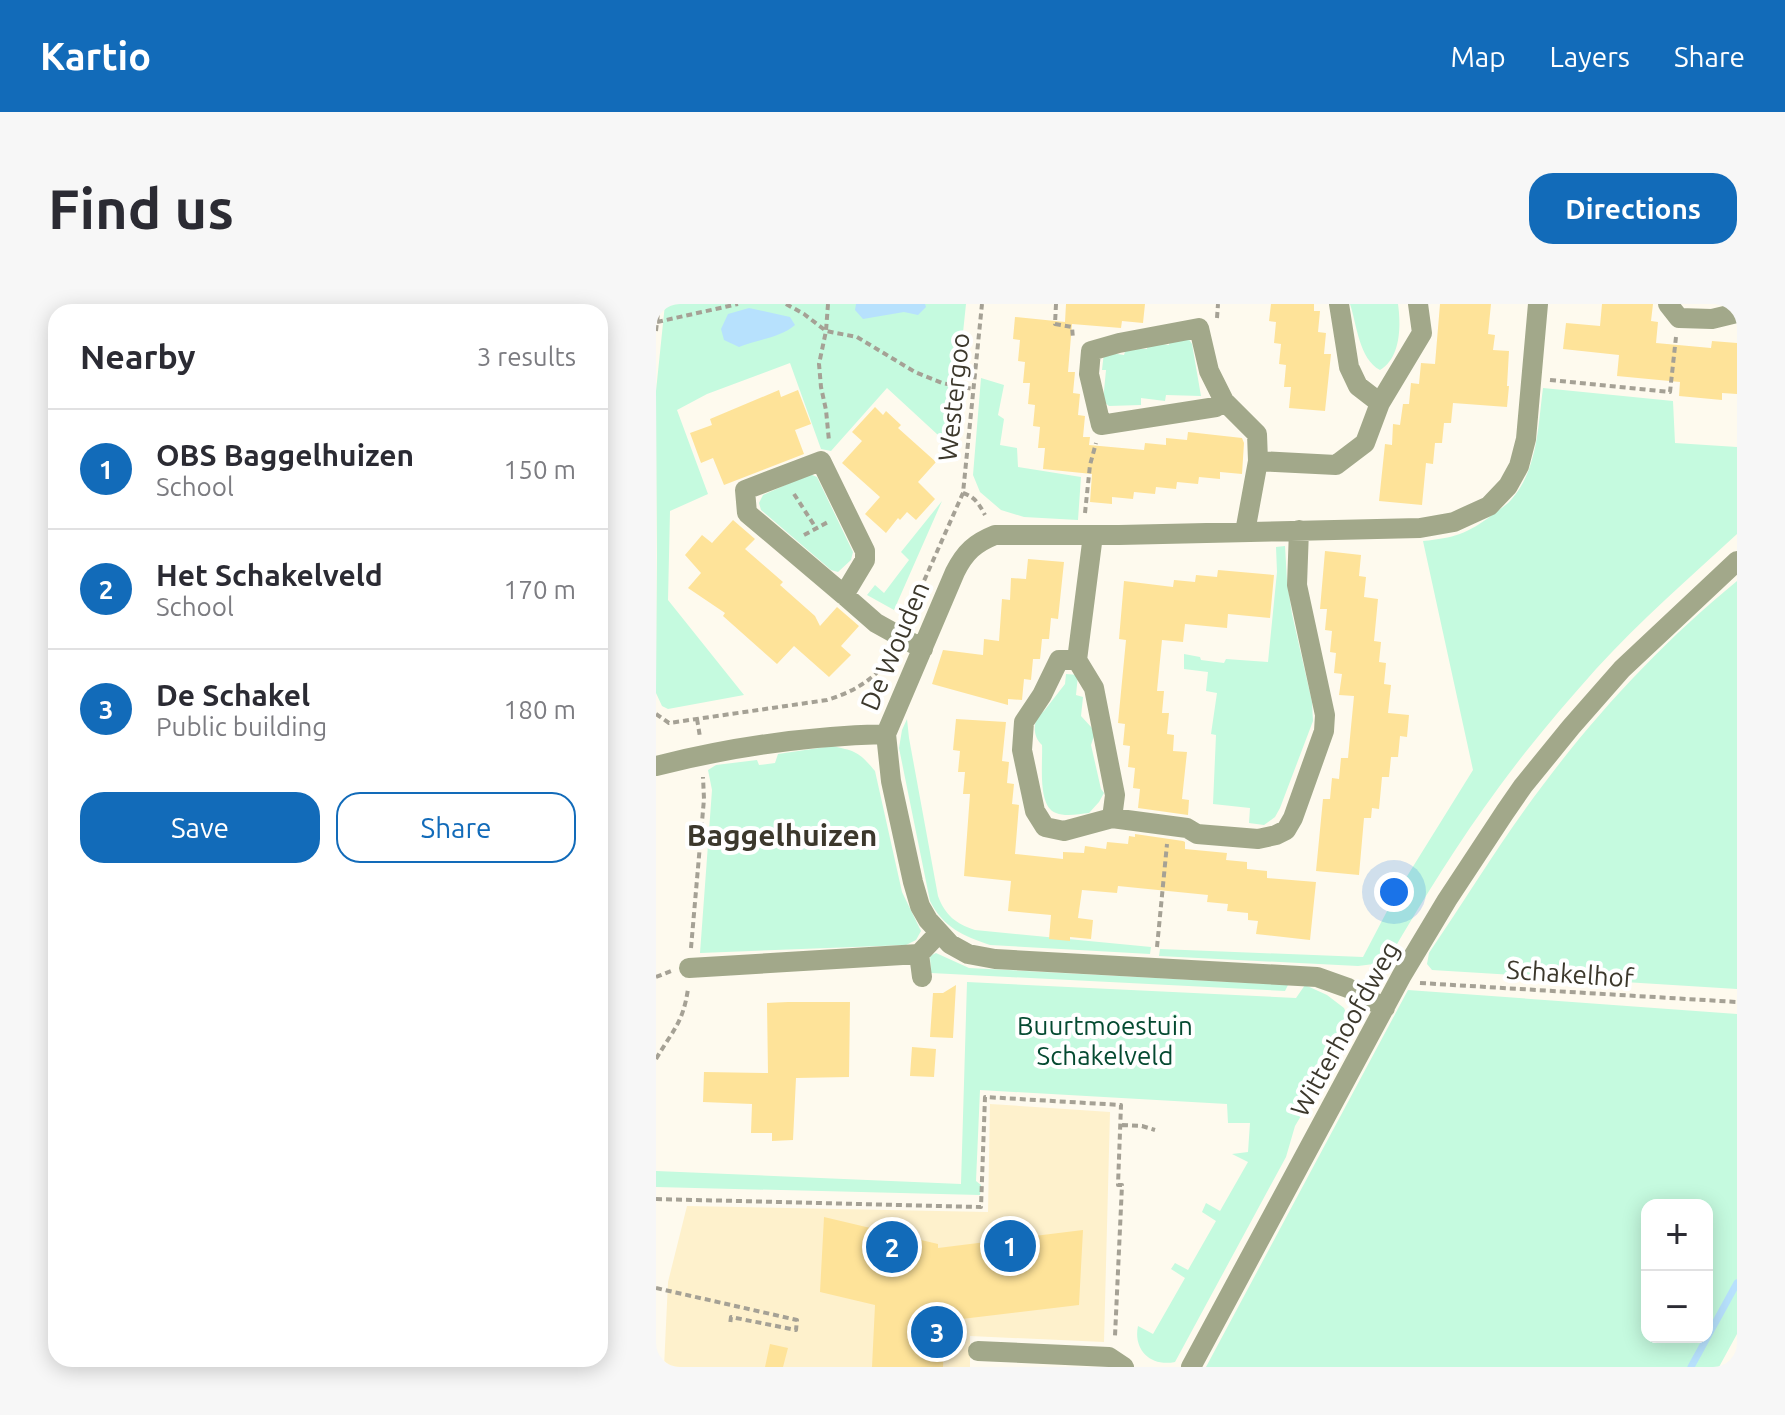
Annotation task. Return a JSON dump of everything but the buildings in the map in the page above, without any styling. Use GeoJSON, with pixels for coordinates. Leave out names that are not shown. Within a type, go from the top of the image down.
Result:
{"type":"FeatureCollection","features":[{"type":"Feature","properties":{"kind":"street"},"geometry":{"type":"LineString","coordinates":[[1339,304],[1349,367],[1358,386],[1380,403]]}},
{"type":"Feature","properties":{"kind":"street"},"geometry":{"type":"LineString","coordinates":[[1258,461],[1336,465],[1365,443],[1380,403],[1422,333],[1418,304]]}},
{"type":"Feature","properties":{"kind":"street"},"geometry":{"type":"LineString","coordinates":[[995,535],[1420,528],[1454,522],[1489,506],[1508,486],[1519,466],[1526,439],[1538,304]]}},
{"type":"Feature","properties":{"kind":"street"},"geometry":{"type":"LineString","coordinates":[[1673,311],[1712,319],[1737,313]]}},
{"type":"Feature","properties":{"kind":"street"},"geometry":{"type":"LineString","coordinates":[[1224,401],[1216,407],[1101,425],[1089,374],[1091,351],[1199,328],[1209,371],[1224,401],[1257,434],[1258,461],[1245,532]]}},
{"type":"Feature","properties":{"kind":"street"},"geometry":{"type":"LineString","coordinates":[[844,595],[865,560],[865,551],[821,461],[745,490],[747,513],[876,623],[923,649]]}},
{"type":"Feature","properties":{"kind":"street"},"geometry":{"type":"LineString","coordinates":[[1077,660],[1059,660],[1042,695],[1024,722],[1022,750],[1035,811],[1045,827],[1064,831],[1112,818],[1187,828],[1197,834],[1258,839],[1286,830],[1324,731],[1325,715],[1297,585],[1299,530]]}},
{"type":"Feature","properties":{"kind":"street","name":"De Wouden"},"geometry":{"type":"LineString","coordinates":[[995,535],[972,546],[962,557],[886,734],[891,781],[913,882],[928,920],[950,944],[968,954],[995,959],[1317,977],[1348,988],[1385,1008]]}},
{"type":"Feature","properties":{"kind":"street"},"geometry":{"type":"LineString","coordinates":[[1088,535],[1077,660],[1094,688],[1115,795],[1112,818]]}},
{"type":"Feature","properties":{"kind":"street","name":"Witterhoofdweg"},"geometry":{"type":"LineString","coordinates":[[1191,1367],[1402,975],[1447,900],[1523,786],[1622,669],[1737,561]]}},
{"type":"Feature","properties":{"kind":"street"},"geometry":{"type":"LineString","coordinates":[[656,766],[702,754],[842,735],[886,734]]}},
{"type":"Feature","properties":{"kind":"street"},"geometry":{"type":"LineString","coordinates":[[689,968],[919,954],[939,933]]}},
{"type":"Feature","properties":{"kind":"street"},"geometry":{"type":"LineString","coordinates":[[919,954],[922,977]]}},
{"type":"Feature","properties":{"kind":"street"},"geometry":{"type":"LineString","coordinates":[[978,1351],[1116,1362]]}},
{"type":"Feature","properties":{"kind":"path"},"geometry":{"type":"LineString","coordinates":[[656,331],[659,304]]}},
{"type":"Feature","properties":{"kind":"path"},"geometry":{"type":"LineString","coordinates":[[657,322],[738,304]]}},
{"type":"Feature","properties":{"kind":"path"},"geometry":{"type":"LineString","coordinates":[[786,304],[826,331],[857,337],[915,372],[942,383],[973,389]]}},
{"type":"Feature","properties":{"kind":"path"},"geometry":{"type":"LineString","coordinates":[[821,461],[829,442],[819,364],[828,304]]}},
{"type":"Feature","properties":{"kind":"path","name":"Westergoo"},"geometry":{"type":"LineString","coordinates":[[656,714],[669,723],[827,700],[849,693],[874,677],[889,659],[963,493],[982,304]]}},
{"type":"Feature","properties":{"kind":"path"},"geometry":{"type":"LineString","coordinates":[[1056,304],[1055,324],[1072,327],[1073,342],[1091,351]]}},
{"type":"Feature","properties":{"kind":"path"},"geometry":{"type":"LineString","coordinates":[[1532,379],[1670,392],[1673,311]]}},
{"type":"Feature","properties":{"kind":"path"},"geometry":{"type":"LineString","coordinates":[[1088,535],[1090,465],[1101,425]]}},
{"type":"Feature","properties":{"kind":"path"},"geometry":{"type":"LineString","coordinates":[[781,475],[816,528]]}},
{"type":"Feature","properties":{"kind":"path","name":"Westergoo"},"geometry":{"type":"LineString","coordinates":[[963,493],[979,503],[995,535]]}},
{"type":"Feature","properties":{"kind":"path"},"geometry":{"type":"LineString","coordinates":[[783,544],[846,513]]}},
{"type":"Feature","properties":{"kind":"path"},"geometry":{"type":"LineString","coordinates":[[656,1059],[680,1023],[685,1006],[704,799],[702,754]]}},
{"type":"Feature","properties":{"kind":"path"},"geometry":{"type":"LineString","coordinates":[[1156,967],[1169,826]]}},
{"type":"Feature","properties":{"kind":"path","name":"Schakelhof"},"geometry":{"type":"LineString","coordinates":[[1402,975],[1417,982],[1737,1002]]}},
{"type":"Feature","properties":{"kind":"path"},"geometry":{"type":"LineString","coordinates":[[656,1199],[981,1207],[985,1097],[1121,1105],[1118,1185],[1122,1185],[1114,1344],[1116,1362]]}},
{"type":"Feature","properties":{"kind":"path"},"geometry":{"type":"LineString","coordinates":[[1122,1124],[1155,1130]]}},
{"type":"Feature","properties":{"kind":"path"},"geometry":{"type":"LineString","coordinates":[[656,1288],[797,1320],[796,1330],[731,1317],[730,1325]]}},
{"type":"Feature","properties":{"kind":"shaded area"},"geometry":{"type":"Polygon","coordinates":[[[990,1104],[1110,1112],[1104,1342],[970,1336],[970,1367],[664,1367],[668,1282],[687,1206],[988,1212],[990,1104]]]}},
{"type":"Feature","properties":{"kind":"green space"},"geometry":{"type":"Polygon","coordinates":[[[665,304],[966,304],[951,447],[887,388],[831,451],[821,449],[790,363],[707,394],[677,410],[708,494],[670,511],[668,600],[744,695],[668,709],[662,706],[656,693],[656,391],[665,304]]]}},
{"type":"Feature","properties":{"kind":"green space"},"geometry":{"type":"Polygon","coordinates":[[[1350,304],[1398,304],[1396,349],[1387,365],[1380,370],[1363,350],[1350,304]]]}},
{"type":"Feature","properties":{"kind":"green space"},"geometry":{"type":"Polygon","coordinates":[[[1170,338],[1188,338],[1192,344],[1201,396],[1166,395],[1165,401],[1141,398],[1141,405],[1109,406],[1103,401],[1104,352],[1124,355],[1126,348],[1147,349],[1148,342],[1169,345],[1170,338]]]}},
{"type":"Feature","properties":{"kind":"green space"},"geometry":{"type":"Polygon","coordinates":[[[981,378],[1004,385],[998,415],[1004,419],[1000,445],[1017,448],[1018,467],[1081,477],[1078,520],[1024,517],[1001,510],[980,492],[973,475],[981,378]]]}},
{"type":"Feature","properties":{"kind":"green space"},"geometry":{"type":"Polygon","coordinates":[[[1543,388],[1673,401],[1675,443],[1737,447],[1737,534],[1630,634],[1546,727],[1470,828],[1390,956],[1382,963],[1358,966],[1159,956],[1160,949],[1363,957],[1396,894],[1473,770],[1423,541],[1467,531],[1511,500],[1532,461],[1543,388]]]}},
{"type":"Feature","properties":{"kind":"green space"},"geometry":{"type":"Polygon","coordinates":[[[810,474],[817,477],[853,552],[851,560],[838,572],[831,570],[761,510],[759,503],[763,495],[810,474]]]}},
{"type":"Feature","properties":{"kind":"green space"},"geometry":{"type":"Polygon","coordinates":[[[942,501],[894,610],[867,595],[875,585],[884,593],[909,560],[901,552],[942,501]]]}},
{"type":"Feature","properties":{"kind":"green space"},"geometry":{"type":"Polygon","coordinates":[[[1285,546],[1292,614],[1312,702],[1313,721],[1280,808],[1275,817],[1264,825],[1249,823],[1250,808],[1213,804],[1216,735],[1211,734],[1217,693],[1206,691],[1208,672],[1184,669],[1184,654],[1224,663],[1226,659],[1268,662],[1277,572],[1276,547],[1285,546]]]}},
{"type":"Feature","properties":{"kind":"green space"},"geometry":{"type":"Polygon","coordinates":[[[1737,581],[1737,989],[1432,970],[1427,964],[1429,953],[1513,826],[1564,757],[1659,652],[1737,581]]]}},
{"type":"Feature","properties":{"kind":"green space"},"geometry":{"type":"Polygon","coordinates":[[[1066,674],[1078,675],[1076,695],[1083,697],[1081,716],[1092,728],[1094,736],[1091,745],[1104,793],[1089,813],[1068,815],[1056,813],[1046,802],[1042,783],[1042,745],[1036,737],[1035,728],[1037,718],[1065,684],[1066,674]]]}},
{"type":"Feature","properties":{"kind":"green space"},"geometry":{"type":"Polygon","coordinates":[[[907,719],[938,896],[952,918],[975,930],[1151,947],[1150,954],[990,945],[963,934],[941,918],[930,901],[899,748],[907,719]]]}},
{"type":"Feature","properties":{"kind":"green space"},"geometry":{"type":"Polygon","coordinates":[[[832,746],[856,753],[875,771],[902,892],[921,931],[916,940],[906,945],[700,953],[712,790],[708,770],[716,765],[757,760],[759,765],[775,763],[778,754],[832,746]]]}},
{"type":"Feature","properties":{"kind":"green space"},"geometry":{"type":"Polygon","coordinates":[[[936,953],[969,968],[1288,985],[1285,991],[931,973],[930,956],[936,953]]]}},
{"type":"Feature","properties":{"kind":"green space","name":"Buurtmoestuin Schakelveld"},"geometry":{"type":"Polygon","coordinates":[[[967,982],[1296,998],[1305,985],[1327,995],[1344,1008],[1349,1031],[1344,1048],[1295,1126],[1286,1157],[1175,1362],[1158,1362],[1145,1354],[1138,1342],[1138,1326],[1153,1334],[1185,1278],[1171,1269],[1175,1263],[1188,1270],[1216,1221],[1202,1212],[1206,1203],[1220,1211],[1248,1162],[1232,1154],[1248,1152],[1250,1123],[1228,1123],[1227,1104],[980,1090],[976,1181],[981,1185],[980,1195],[656,1187],[656,1171],[961,1184],[967,982]]]}},
{"type":"Feature","properties":{"kind":"green space"},"geometry":{"type":"Polygon","coordinates":[[[1408,990],[1737,1014],[1737,1334],[1719,1367],[1206,1367],[1408,990]]]}},
{"type":"Feature","properties":{"kind":"water"},"geometry":{"type":"Polygon","coordinates":[[[856,304],[925,304],[926,307],[918,315],[904,312],[863,319],[855,310],[856,304]]]}},
{"type":"Feature","properties":{"kind":"water"},"geometry":{"type":"Polygon","coordinates":[[[749,308],[790,317],[795,325],[776,336],[739,347],[724,340],[721,329],[728,314],[749,308]]]}},
{"type":"Feature","properties":{"kind":"waterway"},"geometry":{"type":"LineString","coordinates":[[1691,1367],[1737,1283]]}},
{"type":"Feature","properties":{"kind":"place","name":"OBS Baggelhuizen"},"geometry":{"type":"Point","coordinates":[1010,1246]}},
{"type":"Feature","properties":{"kind":"place","name":"Het Schakelveld"},"geometry":{"type":"Point","coordinates":[892,1247]}},
{"type":"Feature","properties":{"kind":"place","name":"De Schakel"},"geometry":{"type":"Point","coordinates":[937,1332]}},
{"type":"Feature","properties":{"kind":"district","name":"Baggelhuizen"},"geometry":{"type":"Point","coordinates":[782,836]}}]}
